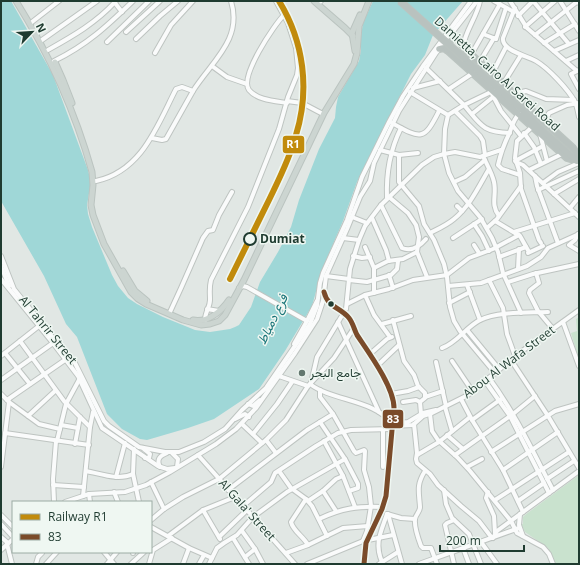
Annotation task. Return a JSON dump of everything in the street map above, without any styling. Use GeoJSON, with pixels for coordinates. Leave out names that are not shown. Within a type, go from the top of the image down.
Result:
{"type":"FeatureCollection","features":[{"type":"Feature","properties":{"kind":"highway","name":"Damietta, Cairo Al Sarei Road"},"geometry":{"type":"LineString","coordinates":[[400,1],[468,57]]}},
{"type":"Feature","properties":{"kind":"highway","name":"Damietta, Cairo Al Sarei Road"},"geometry":{"type":"LineString","coordinates":[[405,1],[468,57],[521,108],[540,129],[579,161]]}},
{"type":"Feature","properties":{"kind":"highway"},"geometry":{"type":"LineString","coordinates":[[447,50],[446,45],[453,38],[458,39],[468,57],[479,63],[492,74],[573,148],[579,161]]}},
{"type":"Feature","properties":{"kind":"highway"},"geometry":{"type":"LineString","coordinates":[[439,49],[442,48],[447,50],[473,73],[492,93],[519,114],[562,154],[570,160],[579,161]]}},
{"type":"Feature","properties":{"kind":"main road"},"geometry":{"type":"LineString","coordinates":[[16,1],[33,29],[57,75],[82,137],[94,168],[96,181],[94,211],[102,233],[129,288],[138,299],[146,304],[195,324],[206,322],[218,312],[228,301],[241,279],[322,113],[352,62],[355,51],[357,25],[365,1]]}},
{"type":"Feature","properties":{"kind":"main road"},"geometry":{"type":"LineString","coordinates":[[20,1],[54,61],[66,86],[93,175],[92,212],[100,234],[112,254],[130,283],[139,295],[147,301],[170,312],[193,320],[216,323],[244,280],[324,114],[354,64],[357,53],[355,36],[318,1]]}},
{"type":"Feature","properties":{"kind":"main road"},"geometry":{"type":"LineString","coordinates":[[318,1],[345,23],[349,25],[357,25]]}},
{"type":"Feature","properties":{"kind":"main road"},"geometry":{"type":"LineString","coordinates":[[357,25],[369,1]]}},
{"type":"Feature","properties":{"kind":"main road"},"geometry":{"type":"LineString","coordinates":[[218,312],[217,318],[220,319]]}},
{"type":"Feature","properties":{"kind":"street"},"geometry":{"type":"LineString","coordinates":[[32,22],[59,1]]}},
{"type":"Feature","properties":{"kind":"street"},"geometry":{"type":"LineString","coordinates":[[42,40],[97,1]]}},
{"type":"Feature","properties":{"kind":"street"},"geometry":{"type":"LineString","coordinates":[[54,61],[84,44],[110,23],[133,1]]}},
{"type":"Feature","properties":{"kind":"street"},"geometry":{"type":"LineString","coordinates":[[107,42],[149,1]]}},
{"type":"Feature","properties":{"kind":"street"},"geometry":{"type":"LineString","coordinates":[[126,32],[160,1]]}},
{"type":"Feature","properties":{"kind":"street"},"geometry":{"type":"LineString","coordinates":[[136,39],[178,1]]}},
{"type":"Feature","properties":{"kind":"street"},"geometry":{"type":"LineString","coordinates":[[155,53],[171,25],[193,1]]}},
{"type":"Feature","properties":{"kind":"street"},"geometry":{"type":"LineString","coordinates":[[152,138],[162,140],[166,139],[193,91],[226,46],[231,36],[234,11],[231,1]]}},
{"type":"Feature","properties":{"kind":"street"},"geometry":{"type":"LineString","coordinates":[[206,322],[205,316],[210,302],[209,289],[212,280],[248,207],[281,124],[297,75],[298,68],[296,48],[290,28],[276,1]]}},
{"type":"Feature","properties":{"kind":"street"},"geometry":{"type":"LineString","coordinates":[[177,467],[167,469],[160,467],[158,462],[160,457],[171,452],[191,448],[211,439],[225,430],[248,404],[266,388],[310,324],[316,310],[322,276],[347,220],[365,172],[403,96],[471,1]]}},
{"type":"Feature","properties":{"kind":"street"},"geometry":{"type":"LineString","coordinates":[[72,501],[89,494],[136,489],[151,482],[216,444],[249,417],[279,376],[317,319],[322,306],[326,276],[361,195],[372,174],[373,166],[392,123],[411,90],[439,49],[477,1]]}},
{"type":"Feature","properties":{"kind":"street"},"geometry":{"type":"LineString","coordinates":[[463,47],[478,10],[480,1]]}},
{"type":"Feature","properties":{"kind":"street"},"geometry":{"type":"LineString","coordinates":[[494,1],[506,8],[514,10]]}},
{"type":"Feature","properties":{"kind":"street"},"geometry":{"type":"LineString","coordinates":[[510,1],[525,27],[578,71],[571,74],[579,89]]}},
{"type":"Feature","properties":{"kind":"street"},"geometry":{"type":"LineString","coordinates":[[518,16],[533,1],[569,44]]}},
{"type":"Feature","properties":{"kind":"street"},"geometry":{"type":"LineString","coordinates":[[525,27],[555,1]]}},
{"type":"Feature","properties":{"kind":"street"},"geometry":{"type":"LineString","coordinates":[[560,1],[579,31]]}},
{"type":"Feature","properties":{"kind":"street"},"geometry":{"type":"LineString","coordinates":[[48,50],[82,31],[115,2],[122,12]]}},
{"type":"Feature","properties":{"kind":"street"},"geometry":{"type":"LineString","coordinates":[[535,36],[579,2]]}},
{"type":"Feature","properties":{"kind":"street"},"geometry":{"type":"LineString","coordinates":[[468,57],[484,34],[500,4]]}},
{"type":"Feature","properties":{"kind":"street"},"geometry":{"type":"LineString","coordinates":[[479,63],[495,38],[506,8]]}},
{"type":"Feature","properties":{"kind":"street"},"geometry":{"type":"LineString","coordinates":[[503,42],[514,10]]}},
{"type":"Feature","properties":{"kind":"street"},"geometry":{"type":"LineString","coordinates":[[284,15],[274,26],[255,59],[248,75],[247,84],[253,94],[270,100],[302,104],[322,113]]}},
{"type":"Feature","properties":{"kind":"street"},"geometry":{"type":"LineString","coordinates":[[544,43],[575,24]]}},
{"type":"Feature","properties":{"kind":"street"},"geometry":{"type":"LineString","coordinates":[[484,34],[503,42],[506,47],[536,61],[545,67],[576,102],[579,117]]}},
{"type":"Feature","properties":{"kind":"street"},"geometry":{"type":"LineString","coordinates":[[554,51],[579,40]]}},
{"type":"Feature","properties":{"kind":"street"},"geometry":{"type":"LineString","coordinates":[[492,74],[506,47]]}},
{"type":"Feature","properties":{"kind":"street"},"geometry":{"type":"LineString","coordinates":[[503,84],[521,54]]}},
{"type":"Feature","properties":{"kind":"street"},"geometry":{"type":"LineString","coordinates":[[566,61],[579,55]]}},
{"type":"Feature","properties":{"kind":"street"},"geometry":{"type":"LineString","coordinates":[[212,66],[227,77],[247,84]]}},
{"type":"Feature","properties":{"kind":"street"},"geometry":{"type":"LineString","coordinates":[[426,68],[449,89],[478,122],[490,131],[510,133]]}},
{"type":"Feature","properties":{"kind":"street"},"geometry":{"type":"LineString","coordinates":[[449,89],[473,73]]}},
{"type":"Feature","properties":{"kind":"street"},"geometry":{"type":"LineString","coordinates":[[411,90],[440,81]]}},
{"type":"Feature","properties":{"kind":"street"},"geometry":{"type":"LineString","coordinates":[[96,181],[107,179],[126,167],[144,150],[152,138],[176,89],[182,87],[193,91]]}},
{"type":"Feature","properties":{"kind":"street"},"geometry":{"type":"LineString","coordinates":[[411,90],[439,111],[448,115]]}},
{"type":"Feature","properties":{"kind":"street"},"geometry":{"type":"LineString","coordinates":[[514,94],[526,91],[546,99],[576,102]]}},
{"type":"Feature","properties":{"kind":"street"},"geometry":{"type":"LineString","coordinates":[[492,93],[464,105],[448,115],[445,129],[444,154],[454,182],[460,193],[482,219],[487,228],[496,247],[504,275],[521,313]]}},
{"type":"Feature","properties":{"kind":"street"},"geometry":{"type":"LineString","coordinates":[[472,114],[492,93]]}},
{"type":"Feature","properties":{"kind":"street"},"geometry":{"type":"LineString","coordinates":[[492,93],[501,111],[523,135],[541,164]]}},
{"type":"Feature","properties":{"kind":"street"},"geometry":{"type":"LineString","coordinates":[[549,126],[547,118],[549,113],[576,102]]}},
{"type":"Feature","properties":{"kind":"street"},"geometry":{"type":"LineString","coordinates":[[392,123],[413,134],[423,134],[429,129],[439,111]]}},
{"type":"Feature","properties":{"kind":"street"},"geometry":{"type":"LineString","coordinates":[[455,111],[480,136],[483,141],[484,157],[495,185],[494,207],[499,216]]}},
{"type":"Feature","properties":{"kind":"street"},"geometry":{"type":"LineString","coordinates":[[519,114],[512,124],[510,133],[501,150],[498,165],[502,169],[520,175]]}},
{"type":"Feature","properties":{"kind":"street"},"geometry":{"type":"LineString","coordinates":[[532,127],[516,143],[514,156],[520,175],[521,189],[539,240],[545,252]]}},
{"type":"Feature","properties":{"kind":"street"},"geometry":{"type":"LineString","coordinates":[[401,128],[391,154],[387,176],[388,198],[414,220],[418,231],[417,252],[427,277]]}},
{"type":"Feature","properties":{"kind":"street"},"geometry":{"type":"LineString","coordinates":[[540,134],[547,161]]}},
{"type":"Feature","properties":{"kind":"street"},"geometry":{"type":"LineString","coordinates":[[516,162],[533,150],[543,146]]}},
{"type":"Feature","properties":{"kind":"street"},"geometry":{"type":"LineString","coordinates":[[380,150],[399,155],[418,154]]}},
{"type":"Feature","properties":{"kind":"street"},"geometry":{"type":"LineString","coordinates":[[309,384],[317,357],[344,314],[347,304],[353,256],[358,240],[381,205],[425,162],[434,157],[459,152],[484,157],[501,150]]}},
{"type":"Feature","properties":{"kind":"street"},"geometry":{"type":"LineString","coordinates":[[533,150],[535,157]]}},
{"type":"Feature","properties":{"kind":"street"},"geometry":{"type":"LineString","coordinates":[[529,170],[562,154]]}},
{"type":"Feature","properties":{"kind":"street"},"geometry":{"type":"LineString","coordinates":[[399,155],[398,180],[400,186],[419,206],[424,224],[430,233],[444,264],[454,321],[462,334],[495,373]]}},
{"type":"Feature","properties":{"kind":"street"},"geometry":{"type":"LineString","coordinates":[[454,182],[466,175],[484,157]]}},
{"type":"Feature","properties":{"kind":"street"},"geometry":{"type":"LineString","coordinates":[[538,190],[558,172],[579,161]]}},
{"type":"Feature","properties":{"kind":"street"},"geometry":{"type":"LineString","coordinates":[[516,162],[522,164],[529,170],[579,217]]}},
{"type":"Feature","properties":{"kind":"street"},"geometry":{"type":"LineString","coordinates":[[430,233],[450,222],[462,211],[469,203],[489,169]]}},
{"type":"Feature","properties":{"kind":"street"},"geometry":{"type":"LineString","coordinates":[[365,172],[368,176],[372,174]]}},
{"type":"Feature","properties":{"kind":"street"},"geometry":{"type":"LineString","coordinates":[[545,185],[579,172]]}},
{"type":"Feature","properties":{"kind":"street"},"geometry":{"type":"LineString","coordinates":[[535,176],[538,190],[558,244]]}},
{"type":"Feature","properties":{"kind":"street"},"geometry":{"type":"LineString","coordinates":[[554,194],[579,179]]}},
{"type":"Feature","properties":{"kind":"street"},"geometry":{"type":"LineString","coordinates":[[360,184],[364,182],[366,187]]}},
{"type":"Feature","properties":{"kind":"street"},"geometry":{"type":"LineString","coordinates":[[487,228],[495,221],[521,186]]}},
{"type":"Feature","properties":{"kind":"street"},"geometry":{"type":"LineString","coordinates":[[170,312],[203,238],[208,231],[213,230],[219,215],[232,192]]}},
{"type":"Feature","properties":{"kind":"street"},"geometry":{"type":"LineString","coordinates":[[570,208],[579,197]]}},
{"type":"Feature","properties":{"kind":"street"},"geometry":{"type":"LineString","coordinates":[[381,205],[402,248],[406,250],[418,247],[426,239]]}},
{"type":"Feature","properties":{"kind":"street"},"geometry":{"type":"LineString","coordinates":[[457,206],[462,211]]}},
{"type":"Feature","properties":{"kind":"street"},"geometry":{"type":"LineString","coordinates":[[514,232],[575,213]]}},
{"type":"Feature","properties":{"kind":"street"},"geometry":{"type":"LineString","coordinates":[[352,218],[368,223]]}},
{"type":"Feature","properties":{"kind":"street"},"geometry":{"type":"LineString","coordinates":[[372,218],[386,250],[389,261]]}},
{"type":"Feature","properties":{"kind":"street"},"geometry":{"type":"LineString","coordinates":[[452,238],[482,219]]}},
{"type":"Feature","properties":{"kind":"street"},"geometry":{"type":"LineString","coordinates":[[495,221],[519,235],[528,252],[542,245]]}},
{"type":"Feature","properties":{"kind":"street"},"geometry":{"type":"LineString","coordinates":[[474,224],[489,251]]}},
{"type":"Feature","properties":{"kind":"street"},"geometry":{"type":"LineString","coordinates":[[448,286],[479,284],[504,275],[530,264],[541,257],[548,248],[578,234]]}},
{"type":"Feature","properties":{"kind":"street"},"geometry":{"type":"LineString","coordinates":[[578,234],[575,240],[569,244],[579,251]]}},
{"type":"Feature","properties":{"kind":"street"},"geometry":{"type":"LineString","coordinates":[[347,304],[365,295],[393,288],[412,280],[447,275],[464,261],[479,253],[489,251],[519,235]]}},
{"type":"Feature","properties":{"kind":"street"},"geometry":{"type":"LineString","coordinates":[[343,238],[358,240]]}},
{"type":"Feature","properties":{"kind":"street"},"geometry":{"type":"LineString","coordinates":[[474,245],[479,253]]}},
{"type":"Feature","properties":{"kind":"street"},"geometry":{"type":"LineString","coordinates":[[365,247],[374,268],[374,293]]}},
{"type":"Feature","properties":{"kind":"street"},"geometry":{"type":"LineString","coordinates":[[499,257],[519,248],[526,247]]}},
{"type":"Feature","properties":{"kind":"street"},"geometry":{"type":"LineString","coordinates":[[518,269],[519,248]]}},
{"type":"Feature","properties":{"kind":"street"},"geometry":{"type":"LineString","coordinates":[[374,268],[389,261],[398,261],[417,252]]}},
{"type":"Feature","properties":{"kind":"street","name":"Al Tahrir Street"},"geometry":{"type":"LineString","coordinates":[[1,256],[14,289],[66,354],[73,360],[79,380],[102,428],[160,467]]}},
{"type":"Feature","properties":{"kind":"street"},"geometry":{"type":"LineString","coordinates":[[353,256],[362,258],[370,257]]}},
{"type":"Feature","properties":{"kind":"street"},"geometry":{"type":"LineString","coordinates":[[326,276],[364,282],[374,280],[389,276],[396,271],[398,261]]}},
{"type":"Feature","properties":{"kind":"street"},"geometry":{"type":"LineString","coordinates":[[508,282],[536,273],[579,264]]}},
{"type":"Feature","properties":{"kind":"street","name":"Al Tahrir Street"},"geometry":{"type":"LineString","coordinates":[[1,266],[10,290]]}},
{"type":"Feature","properties":{"kind":"street"},"geometry":{"type":"LineString","coordinates":[[536,273],[539,284],[529,292],[539,312],[553,329]]}},
{"type":"Feature","properties":{"kind":"street"},"geometry":{"type":"LineString","coordinates":[[389,276],[393,288]]}},
{"type":"Feature","properties":{"kind":"street","name":"Al Tahrir Street"},"geometry":{"type":"LineString","coordinates":[[1,279],[67,362],[76,370],[104,421],[139,447],[171,452]]}},
{"type":"Feature","properties":{"kind":"street"},"geometry":{"type":"LineString","coordinates":[[244,280],[247,285],[256,291],[308,320]]}},
{"type":"Feature","properties":{"kind":"street"},"geometry":{"type":"LineString","coordinates":[[489,280],[502,305],[505,314],[506,332],[515,356]]}},
{"type":"Feature","properties":{"kind":"street"},"geometry":{"type":"LineString","coordinates":[[466,285],[480,320]]}},
{"type":"Feature","properties":{"kind":"street"},"geometry":{"type":"LineString","coordinates":[[239,288],[245,286],[256,291]]}},
{"type":"Feature","properties":{"kind":"street"},"geometry":{"type":"LineString","coordinates":[[324,292],[329,303],[349,319],[392,394],[394,406],[386,494],[382,509],[365,540]]}},
{"type":"Feature","properties":{"kind":"street"},"geometry":{"type":"LineString","coordinates":[[450,303],[470,292]]}},
{"type":"Feature","properties":{"kind":"street"},"geometry":{"type":"LineString","coordinates":[[365,295],[374,315],[390,337]]}},
{"type":"Feature","properties":{"kind":"street"},"geometry":{"type":"LineString","coordinates":[[293,349],[296,340],[308,320],[313,306],[318,299]]}},
{"type":"Feature","properties":{"kind":"street"},"geometry":{"type":"LineString","coordinates":[[207,309],[218,312]]}},
{"type":"Feature","properties":{"kind":"street","name":"Abou Al Wafa Street"},"geometry":{"type":"LineString","coordinates":[[392,426],[408,422],[421,414],[446,406],[473,392],[515,356],[579,310]]}},
{"type":"Feature","properties":{"kind":"street"},"geometry":{"type":"LineString","coordinates":[[442,348],[450,345],[480,320],[505,314],[548,312]]}},
{"type":"Feature","properties":{"kind":"street"},"geometry":{"type":"LineString","coordinates":[[382,324],[411,316]]}},
{"type":"Feature","properties":{"kind":"street"},"geometry":{"type":"LineString","coordinates":[[393,320],[404,361],[413,374],[419,387],[424,391],[425,397]]}},
{"type":"Feature","properties":{"kind":"street"},"geometry":{"type":"LineString","coordinates":[[338,322],[379,412]]}},
{"type":"Feature","properties":{"kind":"street"},"geometry":{"type":"LineString","coordinates":[[563,322],[579,366]]}},
{"type":"Feature","properties":{"kind":"street"},"geometry":{"type":"LineString","coordinates":[[1,356],[39,326]]}},
{"type":"Feature","properties":{"kind":"street"},"geometry":{"type":"LineString","coordinates":[[152,519],[164,509],[183,497],[219,479],[266,440],[286,420],[309,384],[334,358],[354,328]]}},
{"type":"Feature","properties":{"kind":"street"},"geometry":{"type":"LineString","coordinates":[[467,330],[499,369]]}},
{"type":"Feature","properties":{"kind":"street"},"geometry":{"type":"LineString","coordinates":[[370,354],[390,337],[397,337]]}},
{"type":"Feature","properties":{"kind":"street"},"geometry":{"type":"LineString","coordinates":[[20,341],[55,391],[90,427]]}},
{"type":"Feature","properties":{"kind":"street"},"geometry":{"type":"LineString","coordinates":[[1,380],[53,343]]}},
{"type":"Feature","properties":{"kind":"street"},"geometry":{"type":"LineString","coordinates":[[377,366],[399,345]]}},
{"type":"Feature","properties":{"kind":"street"},"geometry":{"type":"LineString","coordinates":[[5,353],[30,384]]}},
{"type":"Feature","properties":{"kind":"street"},"geometry":{"type":"LineString","coordinates":[[1,467],[6,433],[8,401],[43,375],[67,362],[72,363],[73,360]]}},
{"type":"Feature","properties":{"kind":"street"},"geometry":{"type":"LineString","coordinates":[[492,538],[495,533],[511,520],[579,470],[558,432],[511,360]]}},
{"type":"Feature","properties":{"kind":"street"},"geometry":{"type":"LineString","coordinates":[[452,361],[473,392]]}},
{"type":"Feature","properties":{"kind":"street"},"geometry":{"type":"LineString","coordinates":[[436,362],[452,431]]}},
{"type":"Feature","properties":{"kind":"street"},"geometry":{"type":"LineString","coordinates":[[279,376],[292,382],[309,384],[320,390],[379,412],[389,419],[392,426]]}},
{"type":"Feature","properties":{"kind":"street"},"geometry":{"type":"LineString","coordinates":[[487,379],[512,415],[551,492]]}},
{"type":"Feature","properties":{"kind":"street"},"geometry":{"type":"LineString","coordinates":[[54,501],[53,485],[57,441],[66,404],[79,380]]}},
{"type":"Feature","properties":{"kind":"street"},"geometry":{"type":"LineString","coordinates":[[253,434],[277,404],[292,382]]}},
{"type":"Feature","properties":{"kind":"street"},"geometry":{"type":"LineString","coordinates":[[392,394],[419,387]]}},
{"type":"Feature","properties":{"kind":"street"},"geometry":{"type":"LineString","coordinates":[[320,390],[320,397],[333,414],[356,453],[365,451],[364,470],[369,487],[371,506],[365,540],[364,564]]}},
{"type":"Feature","properties":{"kind":"street"},"geometry":{"type":"LineString","coordinates":[[28,416],[55,391]]}},
{"type":"Feature","properties":{"kind":"street"},"geometry":{"type":"LineString","coordinates":[[420,402],[425,397],[443,391]]}},
{"type":"Feature","properties":{"kind":"street"},"geometry":{"type":"LineString","coordinates":[[1,394],[8,401],[43,426],[78,428]]}},
{"type":"Feature","properties":{"kind":"street"},"geometry":{"type":"LineString","coordinates":[[455,455],[512,415],[535,396]]}},
{"type":"Feature","properties":{"kind":"street"},"geometry":{"type":"LineString","coordinates":[[461,398],[471,419],[503,470],[518,501],[522,513],[518,521],[517,529]]}},
{"type":"Feature","properties":{"kind":"street"},"geometry":{"type":"LineString","coordinates":[[248,404],[253,406],[263,399]]}},
{"type":"Feature","properties":{"kind":"street"},"geometry":{"type":"LineString","coordinates":[[417,455],[439,442],[452,431],[502,399]]}},
{"type":"Feature","properties":{"kind":"street"},"geometry":{"type":"LineString","coordinates":[[403,402],[416,400],[420,402]]}},
{"type":"Feature","properties":{"kind":"street"},"geometry":{"type":"LineString","coordinates":[[420,402],[421,414]]}},
{"type":"Feature","properties":{"kind":"street"},"geometry":{"type":"LineString","coordinates":[[491,452],[548,416],[564,408],[579,404]]}},
{"type":"Feature","properties":{"kind":"street","name":"Abou Al Wafa Street"},"geometry":{"type":"LineString","coordinates":[[392,426],[407,426],[414,424],[422,417],[436,410]]}},
{"type":"Feature","properties":{"kind":"street"},"geometry":{"type":"LineString","coordinates":[[83,496],[93,411]]}},
{"type":"Feature","properties":{"kind":"street"},"geometry":{"type":"LineString","coordinates":[[234,420],[245,414],[249,417]]}},
{"type":"Feature","properties":{"kind":"street"},"geometry":{"type":"LineString","coordinates":[[228,490],[276,453],[333,414]]}},
{"type":"Feature","properties":{"kind":"street"},"geometry":{"type":"LineString","coordinates":[[430,414],[432,431],[439,442],[467,467],[511,520],[519,535],[524,536],[544,548],[549,554],[553,564]]}},
{"type":"Feature","properties":{"kind":"street"},"geometry":{"type":"LineString","coordinates":[[75,444],[80,417]]}},
{"type":"Feature","properties":{"kind":"street"},"geometry":{"type":"LineString","coordinates":[[320,422],[345,460],[359,486],[358,488],[349,491]]}},
{"type":"Feature","properties":{"kind":"street"},"geometry":{"type":"LineString","coordinates":[[242,424],[262,443]]}},
{"type":"Feature","properties":{"kind":"street"},"geometry":{"type":"LineString","coordinates":[[414,424],[417,455],[416,462],[480,523],[492,538]]}},
{"type":"Feature","properties":{"kind":"street"},"geometry":{"type":"LineString","coordinates":[[243,506],[271,482],[274,474],[330,437],[342,431],[383,430],[392,426]]}},
{"type":"Feature","properties":{"kind":"street"},"geometry":{"type":"LineString","coordinates":[[382,467],[383,430]]}},
{"type":"Feature","properties":{"kind":"street"},"geometry":{"type":"LineString","coordinates":[[503,470],[558,432]]}},
{"type":"Feature","properties":{"kind":"street"},"geometry":{"type":"LineString","coordinates":[[6,433],[89,445]]}},
{"type":"Feature","properties":{"kind":"street"},"geometry":{"type":"LineString","coordinates":[[447,435],[462,449]]}},
{"type":"Feature","properties":{"kind":"street"},"geometry":{"type":"LineString","coordinates":[[266,440],[276,453]]}},
{"type":"Feature","properties":{"kind":"street"},"geometry":{"type":"LineString","coordinates":[[324,441],[343,476],[355,507]]}},
{"type":"Feature","properties":{"kind":"street"},"geometry":{"type":"LineString","coordinates":[[116,478],[125,443]]}},
{"type":"Feature","properties":{"kind":"street"},"geometry":{"type":"LineString","coordinates":[[143,448],[150,454],[149,458],[145,458]]}},
{"type":"Feature","properties":{"kind":"street"},"geometry":{"type":"LineString","coordinates":[[134,449],[134,474],[139,501]]}},
{"type":"Feature","properties":{"kind":"street"},"geometry":{"type":"LineString","coordinates":[[171,452],[178,459],[177,467]]}},
{"type":"Feature","properties":{"kind":"street"},"geometry":{"type":"LineString","coordinates":[[495,500],[569,452]]}},
{"type":"Feature","properties":{"kind":"street","name":"Al Gala' Street"},"geometry":{"type":"LineString","coordinates":[[198,455],[295,564]]}},
{"type":"Feature","properties":{"kind":"street"},"geometry":{"type":"LineString","coordinates":[[467,467],[482,459]]}},
{"type":"Feature","properties":{"kind":"street"},"geometry":{"type":"LineString","coordinates":[[209,564],[217,548],[242,531],[253,517],[293,489],[345,460]]}},
{"type":"Feature","properties":{"kind":"street"},"geometry":{"type":"LineString","coordinates":[[518,501],[574,460]]}},
{"type":"Feature","properties":{"kind":"street"},"geometry":{"type":"LineString","coordinates":[[86,471],[116,478],[123,478],[134,474]]}},
{"type":"Feature","properties":{"kind":"street"},"geometry":{"type":"LineString","coordinates":[[279,471],[293,489],[307,500],[319,519],[327,536]]}},
{"type":"Feature","properties":{"kind":"street"},"geometry":{"type":"LineString","coordinates":[[425,471],[421,477],[418,489],[420,510],[415,519],[417,534],[421,546],[424,548],[431,548],[437,564]]}},
{"type":"Feature","properties":{"kind":"street"},"geometry":{"type":"LineString","coordinates":[[308,544],[292,527],[290,522],[307,500],[323,491],[336,479],[343,476]]}},
{"type":"Feature","properties":{"kind":"street"},"geometry":{"type":"LineString","coordinates":[[151,482],[164,509]]}},
{"type":"Feature","properties":{"kind":"street"},"geometry":{"type":"LineString","coordinates":[[53,485],[84,487]]}},
{"type":"Feature","properties":{"kind":"street"},"geometry":{"type":"LineString","coordinates":[[444,490],[446,504],[454,520],[469,534],[481,564]]}},
{"type":"Feature","properties":{"kind":"street"},"geometry":{"type":"LineString","coordinates":[[323,491],[336,511]]}},
{"type":"Feature","properties":{"kind":"street"},"geometry":{"type":"LineString","coordinates":[[114,492],[118,501]]}},
{"type":"Feature","properties":{"kind":"street"},"geometry":{"type":"LineString","coordinates":[[488,492],[486,497],[494,516],[495,533]]}},
{"type":"Feature","properties":{"kind":"street"},"geometry":{"type":"LineString","coordinates":[[89,494],[90,501]]}},
{"type":"Feature","properties":{"kind":"street"},"geometry":{"type":"LineString","coordinates":[[152,551],[203,510],[235,497]]}},
{"type":"Feature","properties":{"kind":"street"},"geometry":{"type":"LineString","coordinates":[[319,519],[336,511],[355,507],[371,506],[382,509],[388,514],[401,518],[415,519]]}},
{"type":"Feature","properties":{"kind":"street"},"geometry":{"type":"LineString","coordinates":[[203,510],[224,543]]}},
{"type":"Feature","properties":{"kind":"street"},"geometry":{"type":"LineString","coordinates":[[219,537],[247,510]]}},
{"type":"Feature","properties":{"kind":"street"},"geometry":{"type":"LineString","coordinates":[[388,514],[402,564]]}},
{"type":"Feature","properties":{"kind":"street"},"geometry":{"type":"LineString","coordinates":[[388,514],[379,538],[378,550],[381,563],[398,552]]}},
{"type":"Feature","properties":{"kind":"street"},"geometry":{"type":"LineString","coordinates":[[2,518],[12,527]]}},
{"type":"Feature","properties":{"kind":"street"},"geometry":{"type":"LineString","coordinates":[[454,520],[446,525],[454,564]]}},
{"type":"Feature","properties":{"kind":"street"},"geometry":{"type":"LineString","coordinates":[[1,524],[11,540],[12,564]]}},
{"type":"Feature","properties":{"kind":"street"},"geometry":{"type":"LineString","coordinates":[[286,553],[343,528],[368,526]]}},
{"type":"Feature","properties":{"kind":"street"},"geometry":{"type":"LineString","coordinates":[[153,528],[212,558]]}},
{"type":"Feature","properties":{"kind":"street"},"geometry":{"type":"LineString","coordinates":[[419,564],[517,529]]}},
{"type":"Feature","properties":{"kind":"street"},"geometry":{"type":"LineString","coordinates":[[242,531],[255,549],[263,564]]}},
{"type":"Feature","properties":{"kind":"street"},"geometry":{"type":"LineString","coordinates":[[307,564],[365,540],[393,535]]}},
{"type":"Feature","properties":{"kind":"street"},"geometry":{"type":"LineString","coordinates":[[1,538],[11,540]]}},
{"type":"Feature","properties":{"kind":"street"},"geometry":{"type":"LineString","coordinates":[[233,538],[249,564]]}},
{"type":"Feature","properties":{"kind":"street"},"geometry":{"type":"LineString","coordinates":[[1,550],[11,540]]}},
{"type":"Feature","properties":{"kind":"street"},"geometry":{"type":"LineString","coordinates":[[481,542],[497,564]]}},
{"type":"Feature","properties":{"kind":"street"},"geometry":{"type":"LineString","coordinates":[[183,564],[190,548]]}},
{"type":"Feature","properties":{"kind":"street"},"geometry":{"type":"LineString","coordinates":[[463,548],[469,564]]}},
{"type":"Feature","properties":{"kind":"street"},"geometry":{"type":"LineString","coordinates":[[245,556],[255,549]]}},
{"type":"Feature","properties":{"kind":"street"},"geometry":{"type":"LineString","coordinates":[[36,564],[41,553]]}},
{"type":"Feature","properties":{"kind":"street"},"geometry":{"type":"LineString","coordinates":[[46,564],[56,553]]}},
{"type":"Feature","properties":{"kind":"street"},"geometry":{"type":"LineString","coordinates":[[105,553],[114,564]]}},
{"type":"Feature","properties":{"kind":"street"},"geometry":{"type":"LineString","coordinates":[[107,564],[116,553]]}},
{"type":"Feature","properties":{"kind":"street"},"geometry":{"type":"LineString","coordinates":[[131,564],[143,553]]}},
{"type":"Feature","properties":{"kind":"street"},"geometry":{"type":"LineString","coordinates":[[149,564],[152,553]]}},
{"type":"Feature","properties":{"kind":"street"},"geometry":{"type":"LineString","coordinates":[[199,564],[204,555]]}},
{"type":"Feature","properties":{"kind":"green space"},"geometry":{"type":"Polygon","coordinates":[[[579,317],[579,360],[571,333],[577,331],[576,319],[579,317]]]}},
{"type":"Feature","properties":{"kind":"green space"},"geometry":{"type":"Polygon","coordinates":[[[579,475],[579,564],[556,564],[548,548],[525,532],[521,524],[523,524],[523,517],[525,515],[579,475]]]}},
{"type":"Feature","properties":{"kind":"water","name":"فرع دمياط"},"geometry":{"type":"Polygon","coordinates":[[[1,1],[11,1],[53,75],[88,170],[91,182],[87,205],[92,227],[118,286],[128,298],[163,317],[195,330],[210,332],[230,329],[239,325],[251,307],[260,282],[291,227],[299,200],[319,149],[335,118],[338,97],[359,61],[363,23],[373,1],[463,1],[433,35],[425,55],[411,74],[357,182],[343,221],[322,270],[312,306],[285,351],[259,389],[214,419],[147,440],[140,439],[122,429],[107,414],[77,337],[66,324],[44,276],[1,201],[1,1]]]}},
{"type":"Feature","properties":{"kind":"rail line","name":"R1"},"geometry":{"type":"LineString","coordinates":[[230,279],[291,152],[303,101],[302,66],[299,50],[294,33],[279,1]]}},
{"type":"Feature","properties":{"kind":"transit line","name":"83"},"geometry":{"type":"LineString","coordinates":[[324,292],[328,301],[346,314],[350,320],[357,335],[374,360],[385,380],[393,400],[394,408],[386,496],[382,509],[366,543],[364,564]]}},
{"type":"Feature","properties":{"kind":"place","name":"Dumiat"},"geometry":{"type":"Point","coordinates":[250,239]}},
{"type":"Feature","properties":{"kind":"place","name":"جامع البحر"},"geometry":{"type":"Point","coordinates":[302,373]}}]}
